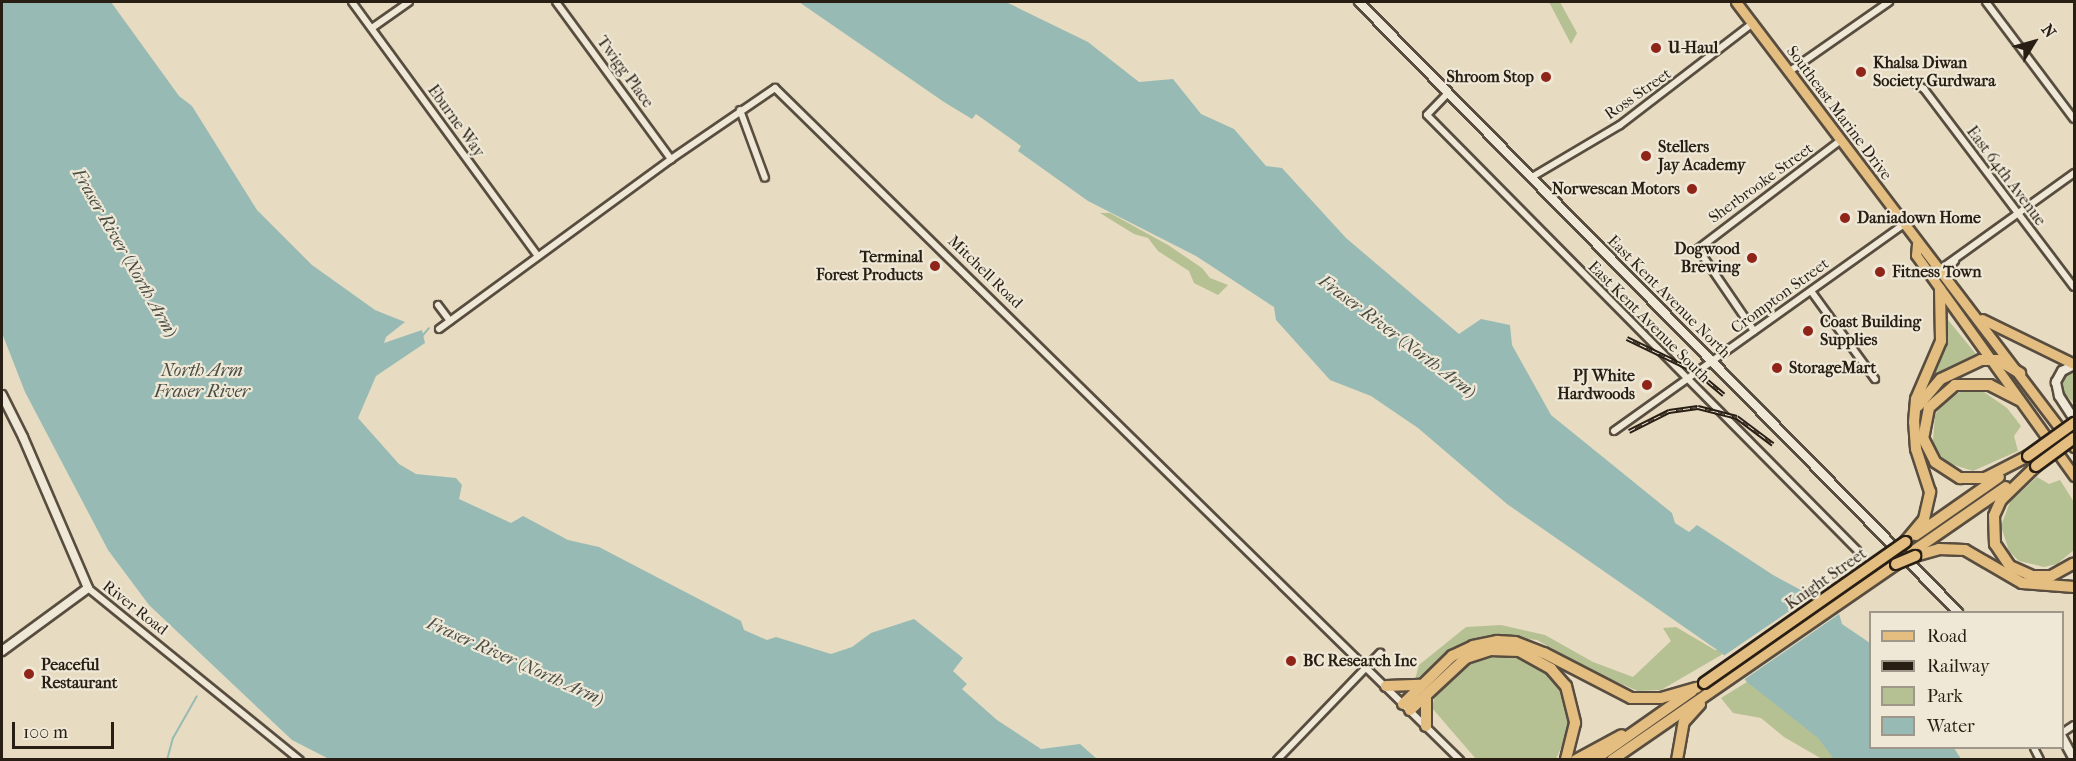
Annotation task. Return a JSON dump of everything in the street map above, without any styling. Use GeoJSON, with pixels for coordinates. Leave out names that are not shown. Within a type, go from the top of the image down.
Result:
{"type":"FeatureCollection","features":[{"type":"Feature","properties":{"kind":"highway"},"geometry":{"type":"LineString","coordinates":[[1905,542],[1924,519],[1930,492],[1916,448],[1916,399],[1941,340],[1940,289]]}},
{"type":"Feature","properties":{"kind":"highway"},"geometry":{"type":"LineString","coordinates":[[1916,409],[1941,379],[1988,359],[2020,373]]}},
{"type":"Feature","properties":{"kind":"highway"},"geometry":{"type":"LineString","coordinates":[[2019,400],[1990,385],[1955,385],[1929,408],[1923,438],[1935,462],[1960,478],[1985,478],[2028,456]]}},
{"type":"Feature","properties":{"kind":"highway","name":"Knight Street"},"geometry":{"type":"LineString","coordinates":[[1612,759],[1905,542],[2074,421]]}},
{"type":"Feature","properties":{"kind":"highway"},"geometry":{"type":"LineString","coordinates":[[1914,554],[2074,438]]}},
{"type":"Feature","properties":{"kind":"highway"},"geometry":{"type":"LineString","coordinates":[[2036,466],[2001,500],[1994,516],[1995,544],[2010,566],[2032,576],[2051,576],[2074,563]]}},
{"type":"Feature","properties":{"kind":"highway"},"geometry":{"type":"LineString","coordinates":[[1914,554],[1939,549],[1965,550],[2022,583],[2069,587],[2074,580]]}},
{"type":"Feature","properties":{"kind":"highway","name":"Knight Street"},"geometry":{"type":"LineString","coordinates":[[1594,759],[1631,733],[1704,690],[1914,554]]}},
{"type":"Feature","properties":{"kind":"highway"},"geometry":{"type":"LineString","coordinates":[[1407,707],[1452,656],[1473,645],[1497,641],[1515,642],[1544,653],[1631,698],[1661,698],[1704,690]]}},
{"type":"Feature","properties":{"kind":"highway"},"geometry":{"type":"LineString","coordinates":[[1386,686],[1424,690],[1457,664],[1475,654],[1503,648],[1537,658],[1566,686],[1574,710],[1573,740],[1566,759]]}},
{"type":"Feature","properties":{"kind":"highway"},"geometry":{"type":"LineString","coordinates":[[1424,690],[1426,726]]}},
{"type":"Feature","properties":{"kind":"highway"},"geometry":{"type":"LineString","coordinates":[[1677,759],[1684,722],[1704,690]]}},
{"type":"Feature","properties":{"kind":"highway"},"geometry":{"type":"LineString","coordinates":[[1576,759],[1611,738],[1631,733]]}},
{"type":"Feature","properties":{"kind":"main road","name":"Southeast Marine Drive"},"geometry":{"type":"LineString","coordinates":[[1736,2],[1790,71],[1917,244],[1926,248],[1980,318],[2074,447]]}},
{"type":"Feature","properties":{"kind":"main road","name":"Southeast Marine Drive"},"geometry":{"type":"LineString","coordinates":[[1917,244],[1916,255],[1988,359],[2074,476]]}},
{"type":"Feature","properties":{"kind":"main road"},"geometry":{"type":"LineString","coordinates":[[1980,318],[2074,364]]}},
{"type":"Feature","properties":{"kind":"main road"},"geometry":{"type":"LineString","coordinates":[[2074,364],[2062,371],[2056,382],[2059,396],[2074,421]]}},
{"type":"Feature","properties":{"kind":"street","name":"Eburne Way"},"geometry":{"type":"LineString","coordinates":[[352,2],[538,256]]}},
{"type":"Feature","properties":{"kind":"street"},"geometry":{"type":"LineString","coordinates":[[372,28],[409,2]]}},
{"type":"Feature","properties":{"kind":"street","name":"Twigg Place"},"geometry":{"type":"LineString","coordinates":[[556,2],[671,159]]}},
{"type":"Feature","properties":{"kind":"street","name":"East Kent Avenue North"},"geometry":{"type":"LineString","coordinates":[[1359,2],[1957,611]]}},
{"type":"Feature","properties":{"kind":"street"},"geometry":{"type":"LineString","coordinates":[[1790,71],[1889,2]]}},
{"type":"Feature","properties":{"kind":"street"},"geometry":{"type":"LineString","coordinates":[[1986,2],[2074,119]]}},
{"type":"Feature","properties":{"kind":"street","name":"Ross Street"},"geometry":{"type":"LineString","coordinates":[[1532,177],[1620,125],[1753,23]]}},
{"type":"Feature","properties":{"kind":"street","name":"East 64th Avenue"},"geometry":{"type":"LineString","coordinates":[[1914,84],[1924,89],[2074,287]]}},
{"type":"Feature","properties":{"kind":"street","name":"Mitchell Road"},"geometry":{"type":"LineString","coordinates":[[439,329],[671,159],[775,88],[785,95],[1460,759]]}},
{"type":"Feature","properties":{"kind":"street","name":"East Kent Avenue South"},"geometry":{"type":"LineString","coordinates":[[1448,93],[1429,113],[1685,379],[1857,550]]}},
{"type":"Feature","properties":{"kind":"street"},"geometry":{"type":"LineString","coordinates":[[740,110],[765,178]]}},
{"type":"Feature","properties":{"kind":"street","name":"Sherbrooke Street"},"geometry":{"type":"LineString","coordinates":[[1754,331],[1698,249],[1841,140]]}},
{"type":"Feature","properties":{"kind":"street"},"geometry":{"type":"LineString","coordinates":[[1943,270],[2074,173]]}},
{"type":"Feature","properties":{"kind":"street","name":"Crompton Street"},"geometry":{"type":"LineString","coordinates":[[1614,430],[1685,379],[1714,362],[1903,225]]}},
{"type":"Feature","properties":{"kind":"street"},"geometry":{"type":"LineString","coordinates":[[1811,291],[1875,379]]}},
{"type":"Feature","properties":{"kind":"street"},"geometry":{"type":"LineString","coordinates":[[438,305],[450,321]]}},
{"type":"Feature","properties":{"kind":"street","name":"River Road"},"geometry":{"type":"LineString","coordinates":[[2,395],[23,437],[88,588],[300,759]]}},
{"type":"Feature","properties":{"kind":"street"},"geometry":{"type":"LineString","coordinates":[[2,651],[88,588]]}},
{"type":"Feature","properties":{"kind":"street"},"geometry":{"type":"LineString","coordinates":[[1277,759],[1380,653]]}},
{"type":"Feature","properties":{"kind":"street"},"geometry":{"type":"LineString","coordinates":[[2064,739],[2074,759]]}},
{"type":"Feature","properties":{"kind":"green space"},"geometry":{"type":"Polygon","coordinates":[[[1549,2],[1560,2],[1577,33],[1571,44],[1549,2]]]}},
{"type":"Feature","properties":{"kind":"green space"},"geometry":{"type":"Polygon","coordinates":[[[1100,213],[1110,213],[1168,245],[1202,268],[1210,278],[1228,285],[1218,295],[1194,283],[1189,271],[1158,251],[1148,238],[1134,234],[1100,213]]]}},
{"type":"Feature","properties":{"kind":"green space"},"geometry":{"type":"Polygon","coordinates":[[[1944,281],[1996,351],[1989,350],[1944,281]]]}},
{"type":"Feature","properties":{"kind":"green space"},"geometry":{"type":"Polygon","coordinates":[[[1948,320],[1976,354],[1945,369],[1926,385],[1944,344],[1948,320]]]}},
{"type":"Feature","properties":{"kind":"green space"},"geometry":{"type":"Polygon","coordinates":[[[2074,370],[2074,403],[2063,392],[2061,384],[2067,373],[2074,370]]]}},
{"type":"Feature","properties":{"kind":"green space"},"geometry":{"type":"Polygon","coordinates":[[[1963,390],[1984,392],[2007,408],[2021,426],[2014,436],[2018,451],[1973,471],[1948,463],[1938,453],[1933,441],[1935,415],[1942,404],[1963,390]]]}},
{"type":"Feature","properties":{"kind":"green space"},"geometry":{"type":"Polygon","coordinates":[[[2037,477],[2049,484],[2060,480],[2074,502],[2074,550],[2057,564],[2044,567],[2019,561],[2009,551],[2001,526],[2010,502],[2037,477]]]}},
{"type":"Feature","properties":{"kind":"green space"},"geometry":{"type":"Polygon","coordinates":[[[1501,625],[1545,635],[1593,662],[1633,677],[1671,641],[1663,628],[1676,627],[1715,650],[1729,650],[1849,759],[1822,759],[1784,737],[1761,718],[1733,713],[1721,698],[1747,682],[1723,654],[1661,690],[1638,691],[1593,672],[1537,640],[1492,635],[1453,650],[1415,680],[1419,665],[1466,627],[1501,625]]]}},
{"type":"Feature","properties":{"kind":"green space"},"geometry":{"type":"Polygon","coordinates":[[[1507,655],[1526,658],[1545,671],[1562,690],[1568,713],[1567,734],[1556,759],[1476,759],[1432,708],[1435,695],[1460,670],[1480,658],[1507,655]]]}},
{"type":"Feature","properties":{"kind":"water","name":"North Arm Fraser River"},"geometry":{"type":"Polygon","coordinates":[[[2,2],[111,2],[179,96],[192,106],[257,210],[312,265],[375,310],[405,322],[386,337],[384,343],[422,330],[425,343],[376,376],[358,418],[399,464],[416,474],[456,478],[462,485],[459,499],[511,523],[523,516],[568,540],[599,547],[741,621],[744,630],[767,640],[776,637],[831,654],[852,647],[871,633],[914,619],[963,658],[953,671],[967,684],[962,689],[997,720],[1041,749],[1080,744],[1097,759],[329,759],[292,740],[149,605],[108,550],[25,392],[2,333],[2,2]]]}},
{"type":"Feature","properties":{"kind":"water","name":"Fraser River (North Arm)"},"geometry":{"type":"Polygon","coordinates":[[[799,2],[1006,2],[1088,42],[1139,82],[1173,79],[1201,114],[1234,129],[1266,166],[1282,168],[1346,238],[1459,334],[1481,319],[1510,325],[1512,345],[1551,415],[1672,513],[1675,523],[1689,532],[1697,525],[1773,575],[1838,610],[1842,624],[1869,642],[1869,749],[1955,749],[1961,759],[1834,759],[1818,738],[1747,682],[1723,654],[1507,504],[1418,428],[1371,396],[1330,380],[1276,320],[1274,307],[1196,256],[1088,201],[1018,151],[1021,146],[976,114],[972,119],[799,2]]]}},
{"type":"Feature","properties":{"kind":"pier"},"geometry":{"type":"Polygon","coordinates":[[[1813,595],[1821,599],[1834,598],[1842,612],[1742,681],[1722,657],[1813,595]]]}},
{"type":"Feature","properties":{"kind":"waterway"},"geometry":{"type":"LineString","coordinates":[[423,335],[429,328]]}},
{"type":"Feature","properties":{"kind":"waterway"},"geometry":{"type":"LineString","coordinates":[[167,760],[173,738],[197,696]]}},
{"type":"Feature","properties":{"kind":"railway"},"geometry":{"type":"LineString","coordinates":[[1627,338],[1697,372],[1724,395]]}},
{"type":"Feature","properties":{"kind":"railway"},"geometry":{"type":"LineString","coordinates":[[1629,431],[1669,411],[1698,407],[1737,417],[1773,444]]}},
{"type":"Feature","properties":{"kind":"place","name":"U-Haul"},"geometry":{"type":"Point","coordinates":[1656,48]}},
{"type":"Feature","properties":{"kind":"place","name":"Khalsa Diwan Society Gurdwara"},"geometry":{"type":"Point","coordinates":[1861,72]}},
{"type":"Feature","properties":{"kind":"place","name":"Shroom Stop"},"geometry":{"type":"Point","coordinates":[1546,77]}},
{"type":"Feature","properties":{"kind":"place","name":"Stellers Jay Academy"},"geometry":{"type":"Point","coordinates":[1646,156]}},
{"type":"Feature","properties":{"kind":"place","name":"Norwescan Motors"},"geometry":{"type":"Point","coordinates":[1692,189]}},
{"type":"Feature","properties":{"kind":"place","name":"Daniadown Home"},"geometry":{"type":"Point","coordinates":[1845,218]}},
{"type":"Feature","properties":{"kind":"place","name":"Dogwood Brewing"},"geometry":{"type":"Point","coordinates":[1752,258]}},
{"type":"Feature","properties":{"kind":"place","name":"Terminal Forest Products"},"geometry":{"type":"Point","coordinates":[935,266]}},
{"type":"Feature","properties":{"kind":"place","name":"Fitness Town"},"geometry":{"type":"Point","coordinates":[1880,272]}},
{"type":"Feature","properties":{"kind":"place","name":"Coast Building Supplies"},"geometry":{"type":"Point","coordinates":[1808,331]}},
{"type":"Feature","properties":{"kind":"place","name":"StorageMart"},"geometry":{"type":"Point","coordinates":[1777,368]}},
{"type":"Feature","properties":{"kind":"place","name":"PJ White Hardwoods"},"geometry":{"type":"Point","coordinates":[1647,385]}},
{"type":"Feature","properties":{"kind":"place","name":"BC Research Inc"},"geometry":{"type":"Point","coordinates":[1291,661]}},
{"type":"Feature","properties":{"kind":"place","name":"Peaceful Restaurant"},"geometry":{"type":"Point","coordinates":[29,674]}}]}
